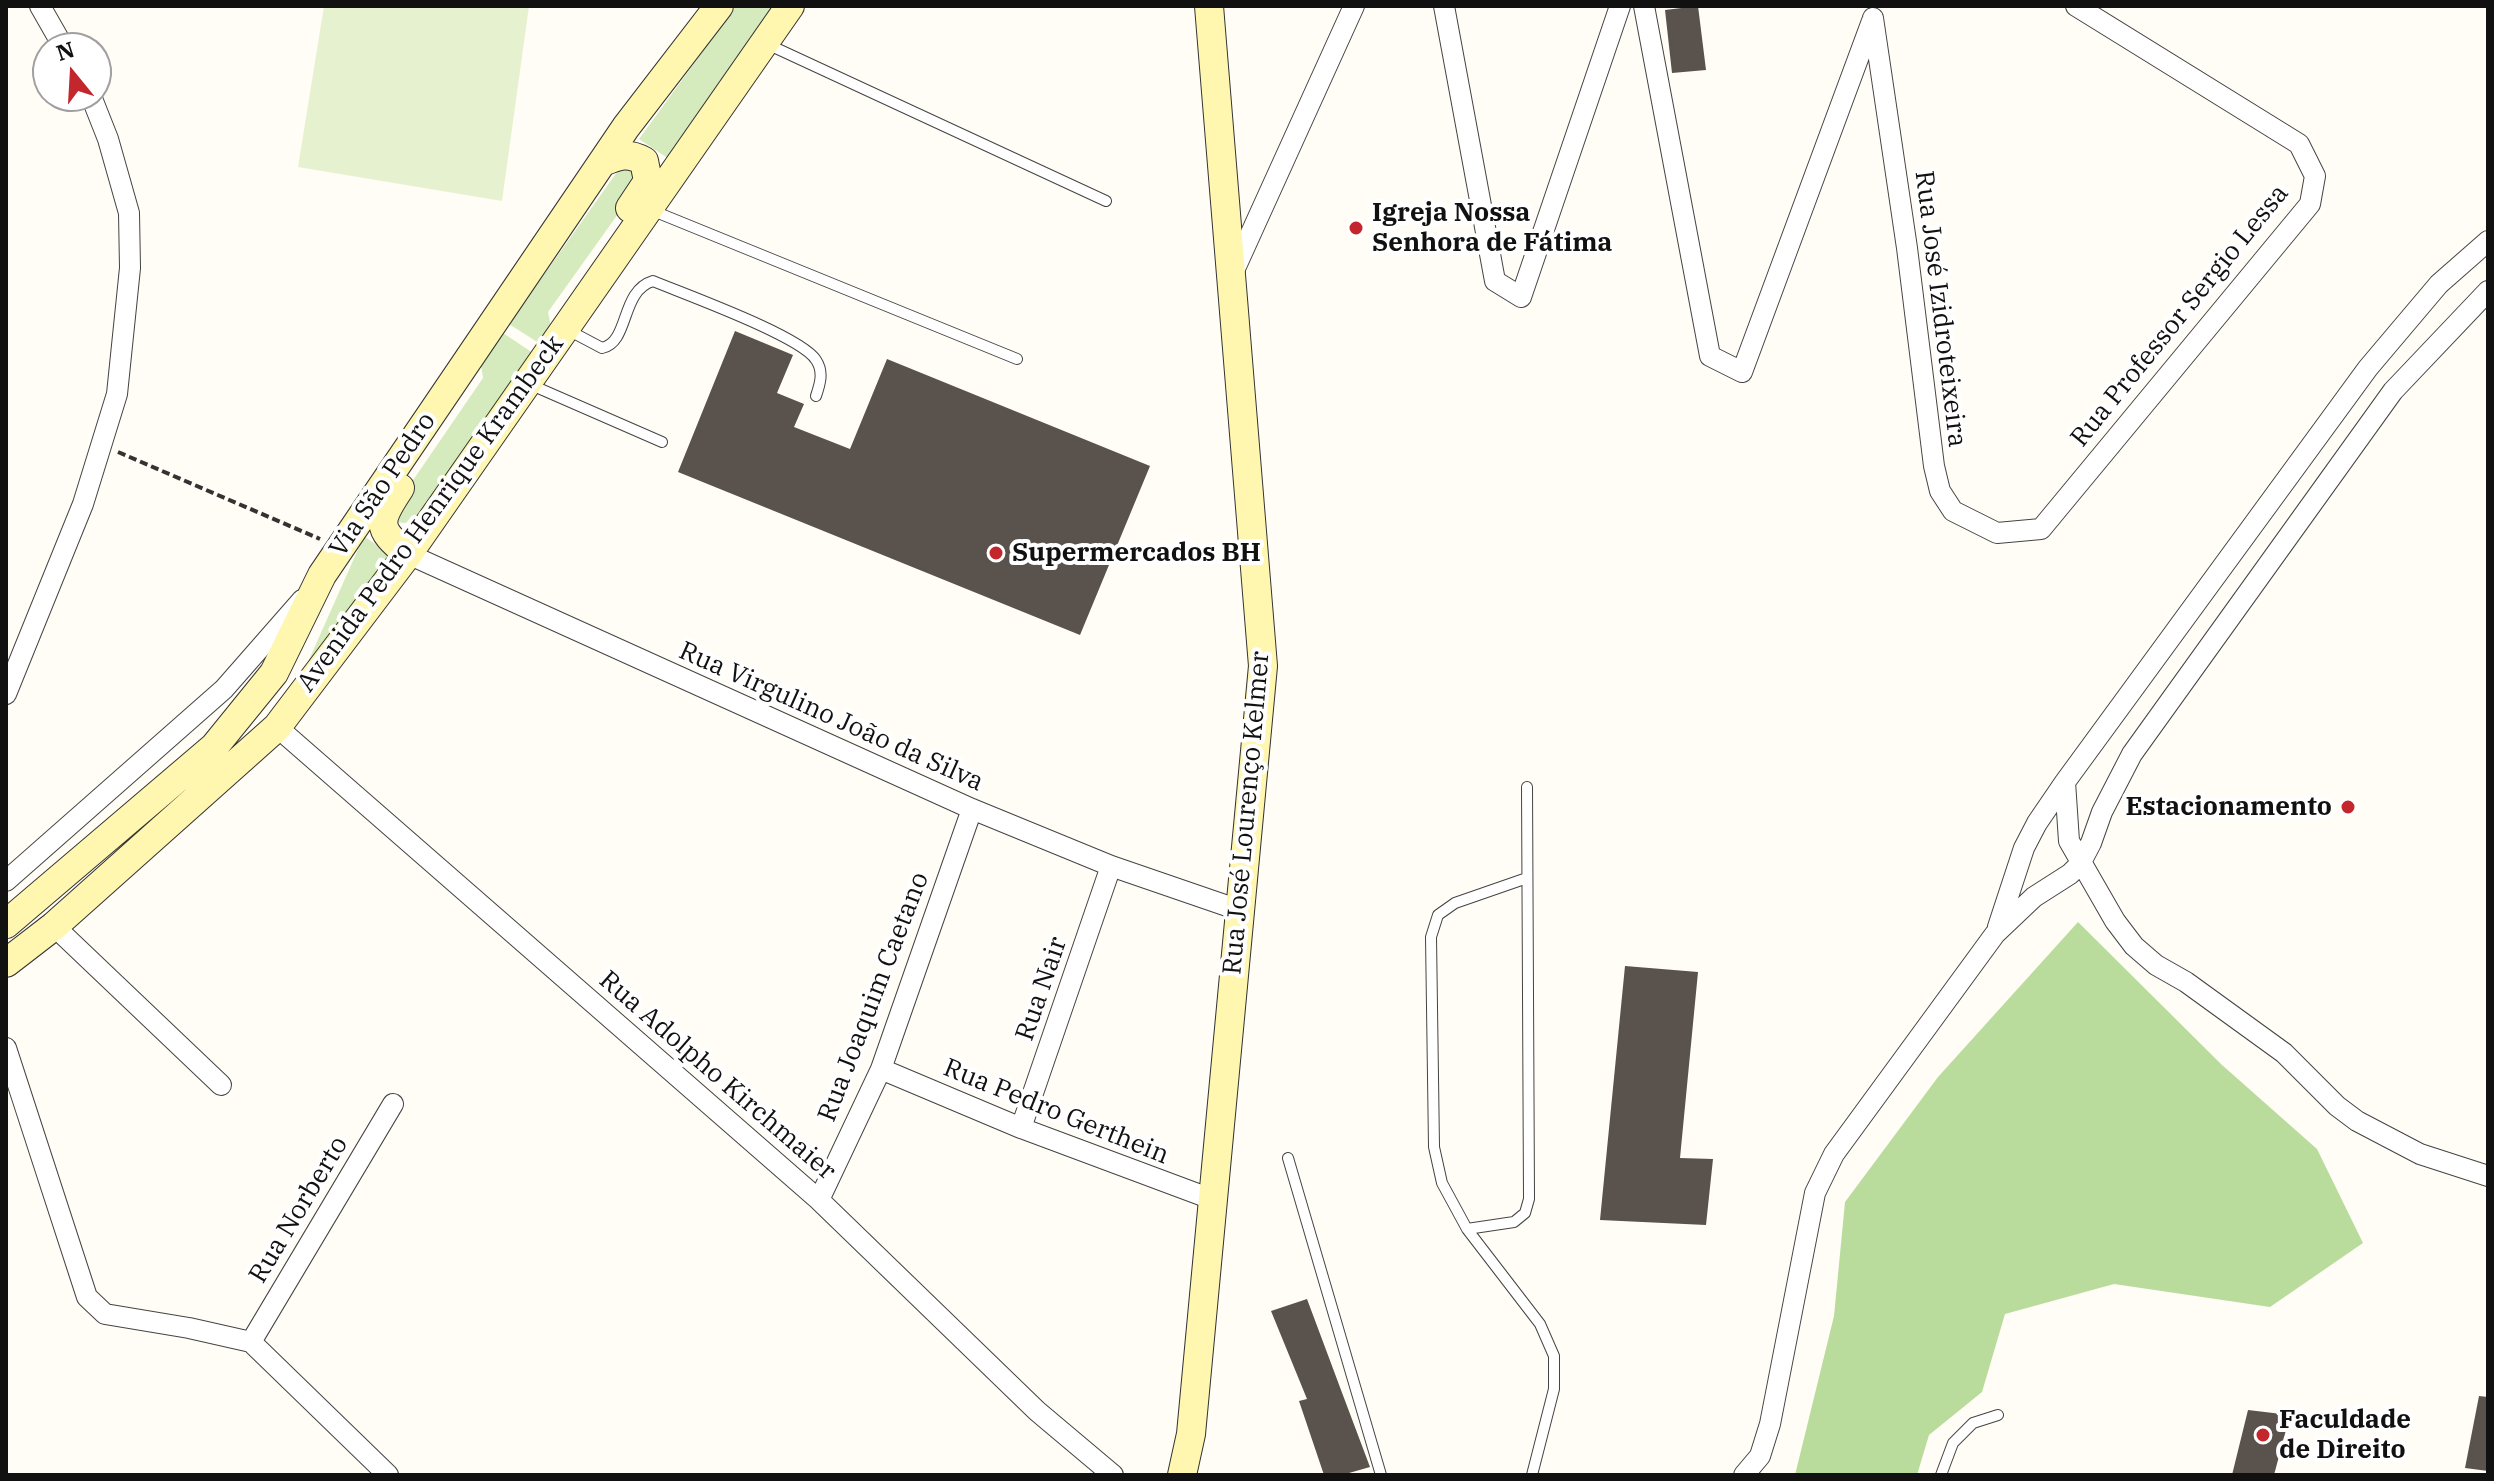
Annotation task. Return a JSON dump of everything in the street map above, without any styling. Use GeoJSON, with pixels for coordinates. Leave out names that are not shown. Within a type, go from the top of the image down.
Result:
{"type":"FeatureCollection","features":[{"type":"Feature","properties":{"kind":"main road","name":"Via São Pedro"},"geometry":{"type":"LineString","coordinates":[[6,924],[214,747],[274,673],[322,575],[603,162],[719,6]]}},
{"type":"Feature","properties":{"kind":"main road","name":"Avenida Pedro Henrique Krambeck"},"geometry":{"type":"LineString","coordinates":[[6,963],[54,926],[277,727],[408,554],[790,6]]}},
{"type":"Feature","properties":{"kind":"main road","name":"Rua José Lourenço Kelmer"},"geometry":{"type":"LineString","coordinates":[[1182,1475],[1191,1434],[1263,666],[1209,6]]}},
{"type":"Feature","properties":{"kind":"main road"},"geometry":{"type":"LineString","coordinates":[[565,328],[561,314],[648,181],[644,161],[631,153],[603,162]]}},
{"type":"Feature","properties":{"kind":"main road"},"geometry":{"type":"LineString","coordinates":[[408,554],[385,533],[384,511],[471,380],[468,360]]}},
{"type":"Feature","properties":{"kind":"street"},"geometry":{"type":"LineString","coordinates":[[40,6],[55,32]]}},
{"type":"Feature","properties":{"kind":"street"},"geometry":{"type":"LineString","coordinates":[[1230,280],[1354,6]]}},
{"type":"Feature","properties":{"kind":"street"},"geometry":{"type":"LineString","coordinates":[[1444,6],[1495,281],[1521,297],[1620,6]]}},
{"type":"Feature","properties":{"kind":"street"},"geometry":{"type":"LineString","coordinates":[[1644,6],[1710,356],[1742,372],[1875,12]]}},
{"type":"Feature","properties":{"kind":"street","name":"Rua Professor Sergio Lessa"},"geometry":{"type":"LineString","coordinates":[[2041,529],[2310,204],[2315,176],[2299,144],[2076,6]]}},
{"type":"Feature","properties":{"kind":"street","name":"Rua José Izidroteixeira"},"geometry":{"type":"LineString","coordinates":[[1875,12],[1934,466],[1940,491],[1953,511],[1997,533],[2041,529]]}},
{"type":"Feature","properties":{"kind":"street"},"geometry":{"type":"LineString","coordinates":[[6,694],[83,504],[117,394],[130,268],[129,213],[97,112]]}},
{"type":"Feature","properties":{"kind":"street"},"geometry":{"type":"LineString","coordinates":[[1995,934],[2024,848],[2065,782],[2368,368],[2439,284],[2488,241]]}},
{"type":"Feature","properties":{"kind":"street"},"geometry":{"type":"LineString","coordinates":[[1744,1475],[1760,1456],[1770,1424],[1815,1193],[1834,1154],[1995,934],[2034,897],[2080,864],[2132,754],[2393,391],[2488,291]]}},
{"type":"Feature","properties":{"kind":"street","name":"Rua Virgulino João da Silva"},"geometry":{"type":"LineString","coordinates":[[408,554],[972,809],[1111,866],[1239,910]]}},
{"type":"Feature","properties":{"kind":"street","name":"Avenida Pedro Henrique Krambeck"},"geometry":{"type":"LineString","coordinates":[[6,881],[224,689],[322,575]]}},
{"type":"Feature","properties":{"kind":"street"},"geometry":{"type":"LineString","coordinates":[[2162,649],[2191,672]]}},
{"type":"Feature","properties":{"kind":"street","name":"Rua Adolpho Kirchmaier"},"geometry":{"type":"LineString","coordinates":[[277,727],[819,1200],[1037,1411],[1113,1475]]}},
{"type":"Feature","properties":{"kind":"street"},"geometry":{"type":"LineString","coordinates":[[2065,782],[2069,841],[2115,921],[2134,946],[2156,965],[2186,982],[2260,1034],[2357,1121],[2420,1154],[2488,1176]]}},
{"type":"Feature","properties":{"kind":"street","name":"Rua Joaquim Caetano"},"geometry":{"type":"LineString","coordinates":[[819,1200],[881,1069],[972,809]]}},
{"type":"Feature","properties":{"kind":"street","name":"Rua Nair"},"geometry":{"type":"LineString","coordinates":[[1021,1128],[1111,866]]}},
{"type":"Feature","properties":{"kind":"street"},"geometry":{"type":"LineString","coordinates":[[54,926],[221,1085]]}},
{"type":"Feature","properties":{"kind":"street"},"geometry":{"type":"LineString","coordinates":[[6,1048],[87,1297],[105,1314],[251,1342],[388,1475]]}},
{"type":"Feature","properties":{"kind":"street","name":"Rua Pedro Gerthein"},"geometry":{"type":"LineString","coordinates":[[881,1069],[1021,1128],[1214,1200]]}},
{"type":"Feature","properties":{"kind":"street","name":"Rua Norberto"},"geometry":{"type":"LineString","coordinates":[[251,1342],[393,1104]]}},
{"type":"Feature","properties":{"kind":"lane"},"geometry":{"type":"LineString","coordinates":[[765,43],[1106,201]]}},
{"type":"Feature","properties":{"kind":"lane"},"geometry":{"type":"LineString","coordinates":[[649,209],[1017,359]]}},
{"type":"Feature","properties":{"kind":"lane"},"geometry":{"type":"LineString","coordinates":[[565,328],[602,348],[609,347],[615,343],[626,309],[640,287],[653,281],[804,347],[817,360],[821,372],[816,396]]}},
{"type":"Feature","properties":{"kind":"lane"},"geometry":{"type":"LineString","coordinates":[[527,383],[662,442]]}},
{"type":"Feature","properties":{"kind":"lane"},"geometry":{"type":"LineString","coordinates":[[1467,1229],[1514,1222],[1525,1213],[1529,1199],[1527,787]]}},
{"type":"Feature","properties":{"kind":"lane"},"geometry":{"type":"LineString","coordinates":[[1527,878],[1455,903],[1438,915],[1431,937],[1434,1147],[1442,1183],[1467,1229],[1540,1324],[1554,1356],[1554,1389],[1532,1475]]}},
{"type":"Feature","properties":{"kind":"lane"},"geometry":{"type":"LineString","coordinates":[[1288,1158],[1381,1475]]}},
{"type":"Feature","properties":{"kind":"lane"},"geometry":{"type":"LineString","coordinates":[[1941,1475],[1953,1443],[1973,1423],[1998,1415]]}},
{"type":"Feature","properties":{"kind":"path"},"geometry":{"type":"LineString","coordinates":[[101,445],[341,548]]}},
{"type":"Feature","properties":{"kind":"green space"},"geometry":{"type":"Polygon","coordinates":[[[324,6],[529,6],[502,201],[298,167],[324,6]]]}},
{"type":"Feature","properties":{"kind":"green space"},"geometry":{"type":"Polygon","coordinates":[[[736,6],[778,6],[669,159],[639,139],[736,6]]]}},
{"type":"Feature","properties":{"kind":"green space"},"geometry":{"type":"Polygon","coordinates":[[[627,168],[633,170],[638,186],[548,312],[552,332],[542,345],[509,324],[617,172],[627,168]]]}},
{"type":"Feature","properties":{"kind":"green space"},"geometry":{"type":"Polygon","coordinates":[[[503,333],[536,355],[416,519],[405,523],[395,522],[394,508],[483,378],[481,365],[503,333]]]}},
{"type":"Feature","properties":{"kind":"green space"},"geometry":{"type":"Polygon","coordinates":[[[364,536],[393,557],[300,680],[364,536]]]}},
{"type":"Feature","properties":{"kind":"green space"},"geometry":{"type":"Polygon","coordinates":[[[2078,922],[2222,1065],[2317,1149],[2363,1243],[2270,1307],[2114,1284],[2005,1314],[1982,1392],[1929,1435],[1917,1475],[1795,1475],[1834,1316],[1845,1202],[1938,1077],[2078,922]]]}},
{"type":"Feature","properties":{"kind":"building"},"geometry":{"type":"Polygon","coordinates":[[[1698,6],[1706,70],[1672,73],[1665,10],[1698,6]]]}},
{"type":"Feature","properties":{"kind":"building","name":"Supermercados BH"},"geometry":{"type":"Polygon","coordinates":[[[735,331],[793,355],[777,393],[804,404],[794,427],[850,449],[887,359],[1150,466],[1080,635],[678,472],[735,331]]]}},
{"type":"Feature","properties":{"kind":"building"},"geometry":{"type":"Polygon","coordinates":[[[1625,966],[1698,972],[1680,1158],[1713,1159],[1706,1225],[1600,1220],[1625,966]]]}},
{"type":"Feature","properties":{"kind":"building"},"geometry":{"type":"Polygon","coordinates":[[[1307,1299],[1370,1467],[1342,1475],[1324,1475],[1299,1401],[1307,1399],[1271,1311],[1307,1299]]]}},
{"type":"Feature","properties":{"kind":"building"},"geometry":{"type":"Polygon","coordinates":[[[2479,1396],[2488,1397],[2488,1471],[2465,1468],[2479,1396]]]}},
{"type":"Feature","properties":{"kind":"building","name":"Faculdade de Direito"},"geometry":{"type":"Polygon","coordinates":[[[2248,1410],[2290,1415],[2274,1475],[2232,1475],[2248,1410]]]}},
{"type":"Feature","properties":{"kind":"place","name":"Igreja Nossa Senhora de Fátima"},"geometry":{"type":"Point","coordinates":[1356,228]}},
{"type":"Feature","properties":{"kind":"place","name":"Supermercados BH"},"geometry":{"type":"Point","coordinates":[996,553]}},
{"type":"Feature","properties":{"kind":"place","name":"Estacionamento"},"geometry":{"type":"Point","coordinates":[2348,807]}},
{"type":"Feature","properties":{"kind":"place","name":"Faculdade de Direito"},"geometry":{"type":"Point","coordinates":[2263,1435]}}]}
